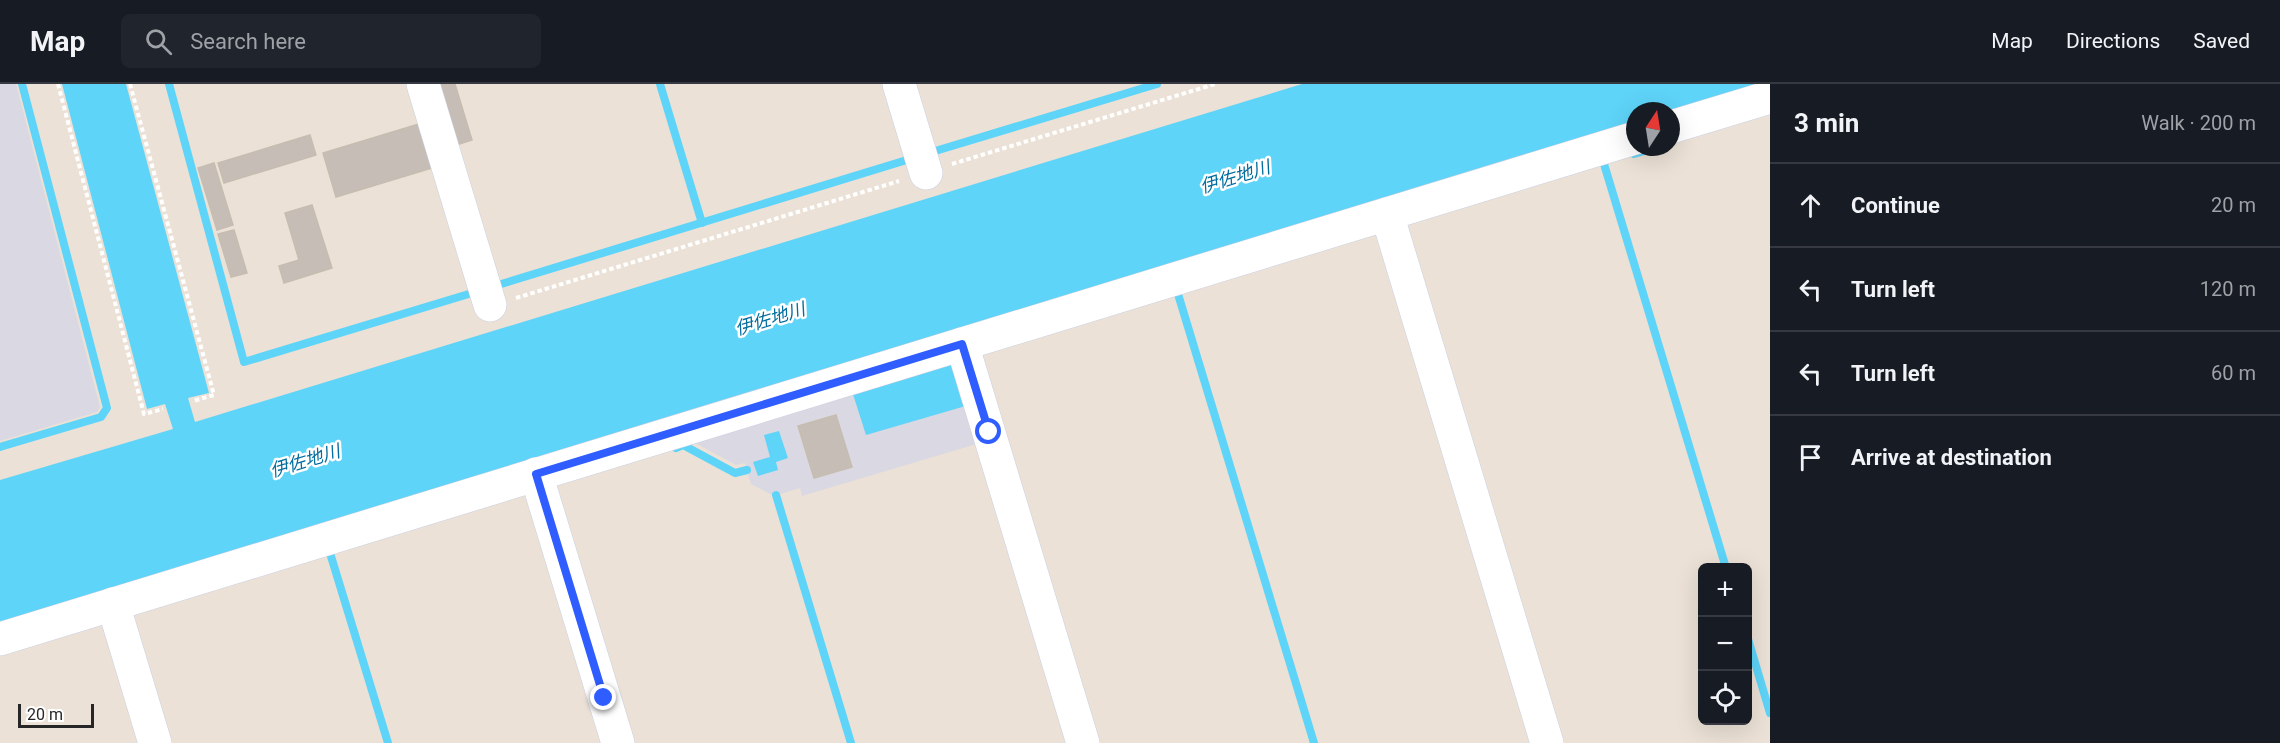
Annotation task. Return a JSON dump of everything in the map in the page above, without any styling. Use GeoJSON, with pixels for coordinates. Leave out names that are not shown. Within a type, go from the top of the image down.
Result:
{"type":"FeatureCollection","features":[{"type":"Feature","properties":{"kind":"street"},"geometry":{"type":"LineString","coordinates":[[423,84],[490,306]]}},
{"type":"Feature","properties":{"kind":"street"},"geometry":{"type":"LineString","coordinates":[[899,84],[926,172]]}},
{"type":"Feature","properties":{"kind":"street"},"geometry":{"type":"LineString","coordinates":[[1680,124],[1770,97]]}},
{"type":"Feature","properties":{"kind":"street"},"geometry":{"type":"LineString","coordinates":[[0,639],[1626,141]]}},
{"type":"Feature","properties":{"kind":"street"},"geometry":{"type":"LineString","coordinates":[[1387,214],[1547,743]]}},
{"type":"Feature","properties":{"kind":"street"},"geometry":{"type":"LineString","coordinates":[[962,344],[1083,743]]}},
{"type":"Feature","properties":{"kind":"street"},"geometry":{"type":"LineString","coordinates":[[536,474],[618,743]]}},
{"type":"Feature","properties":{"kind":"street"},"geometry":{"type":"LineString","coordinates":[[113,603],[156,743]]}},
{"type":"Feature","properties":{"kind":"path"},"geometry":{"type":"LineString","coordinates":[[58,84],[144,414],[163,409]]}},
{"type":"Feature","properties":{"kind":"path"},"geometry":{"type":"LineString","coordinates":[[130,84],[214,395],[193,401]]}},
{"type":"Feature","properties":{"kind":"path"},"geometry":{"type":"LineString","coordinates":[[490,306],[1215,84]]}},
{"type":"Feature","properties":{"kind":"shaded area"},"geometry":{"type":"Polygon","coordinates":[[[0,84],[16,84],[100,407],[97,412],[0,441],[0,84]]]}},
{"type":"Feature","properties":{"kind":"shaded area"},"geometry":{"type":"Polygon","coordinates":[[[947,359],[980,443],[802,496],[800,488],[774,496],[751,484],[745,463],[736,465],[686,438],[947,359]]]}},
{"type":"Feature","properties":{"kind":"water","name":"伊佐地川"},"geometry":{"type":"Polygon","coordinates":[[[62,84],[126,84],[209,393],[188,398],[195,422],[1302,84],[1770,84],[1680,109],[1680,102],[1626,102],[1626,131],[0,629],[0,480],[173,429],[165,404],[147,409],[62,84]]]}},
{"type":"Feature","properties":{"kind":"water"},"geometry":{"type":"Polygon","coordinates":[[[947,359],[956,364],[969,405],[866,435],[851,388],[947,359]]]}},
{"type":"Feature","properties":{"kind":"water"},"geometry":{"type":"Polygon","coordinates":[[[779,431],[788,458],[776,462],[778,470],[758,476],[753,462],[770,457],[764,435],[779,431]]]}},
{"type":"Feature","properties":{"kind":"building"},"geometry":{"type":"Polygon","coordinates":[[[437,84],[455,84],[472,140],[456,145],[437,84]]]}},
{"type":"Feature","properties":{"kind":"building"},"geometry":{"type":"Polygon","coordinates":[[[419,124],[432,168],[336,197],[323,153],[419,124]]]}},
{"type":"Feature","properties":{"kind":"building"},"geometry":{"type":"Polygon","coordinates":[[[310,135],[316,155],[224,183],[218,163],[310,135]]]}},
{"type":"Feature","properties":{"kind":"building"},"geometry":{"type":"Polygon","coordinates":[[[214,163],[233,225],[217,230],[198,168],[214,163]]]}},
{"type":"Feature","properties":{"kind":"building"},"geometry":{"type":"Polygon","coordinates":[[[312,205],[332,268],[284,283],[279,266],[299,260],[285,213],[312,205]]]}},
{"type":"Feature","properties":{"kind":"building"},"geometry":{"type":"Polygon","coordinates":[[[234,230],[247,273],[231,277],[218,234],[234,230]]]}},
{"type":"Feature","properties":{"kind":"building"},"geometry":{"type":"Polygon","coordinates":[[[836,415],[852,467],[814,478],[798,426],[836,415]]]}},
{"type":"Feature","properties":{"kind":"waterway"},"geometry":{"type":"LineString","coordinates":[[0,447],[101,417],[107,408],[22,84]]}},
{"type":"Feature","properties":{"kind":"waterway"},"geometry":{"type":"LineString","coordinates":[[169,84],[244,362],[472,293]]}},
{"type":"Feature","properties":{"kind":"waterway"},"geometry":{"type":"LineString","coordinates":[[660,84],[702,223]]}},
{"type":"Feature","properties":{"kind":"waterway"},"geometry":{"type":"LineString","coordinates":[[932,152],[1157,84]]}},
{"type":"Feature","properties":{"kind":"waterway"},"geometry":{"type":"LineString","coordinates":[[498,285],[910,159]]}},
{"type":"Feature","properties":{"kind":"waterway"},"geometry":{"type":"LineString","coordinates":[[1604,164],[1724,563]]}},
{"type":"Feature","properties":{"kind":"waterway"},"geometry":{"type":"LineString","coordinates":[[1178,294],[1314,743]]}},
{"type":"Feature","properties":{"kind":"waterway"},"geometry":{"type":"LineString","coordinates":[[676,448],[683,445],[735,473],[747,470]]}},
{"type":"Feature","properties":{"kind":"waterway"},"geometry":{"type":"LineString","coordinates":[[776,495],[851,743]]}},
{"type":"Feature","properties":{"kind":"waterway"},"geometry":{"type":"LineString","coordinates":[[330,553],[388,743]]}},
{"type":"Feature","properties":{"kind":"waterway"},"geometry":{"type":"LineString","coordinates":[[1752,652],[1770,713]]}},
{"type":"Feature","properties":{"kind":"route"},"geometry":{"type":"LineString","coordinates":[[604,698],[536,474],[962,344],[989,432]]}}]}
